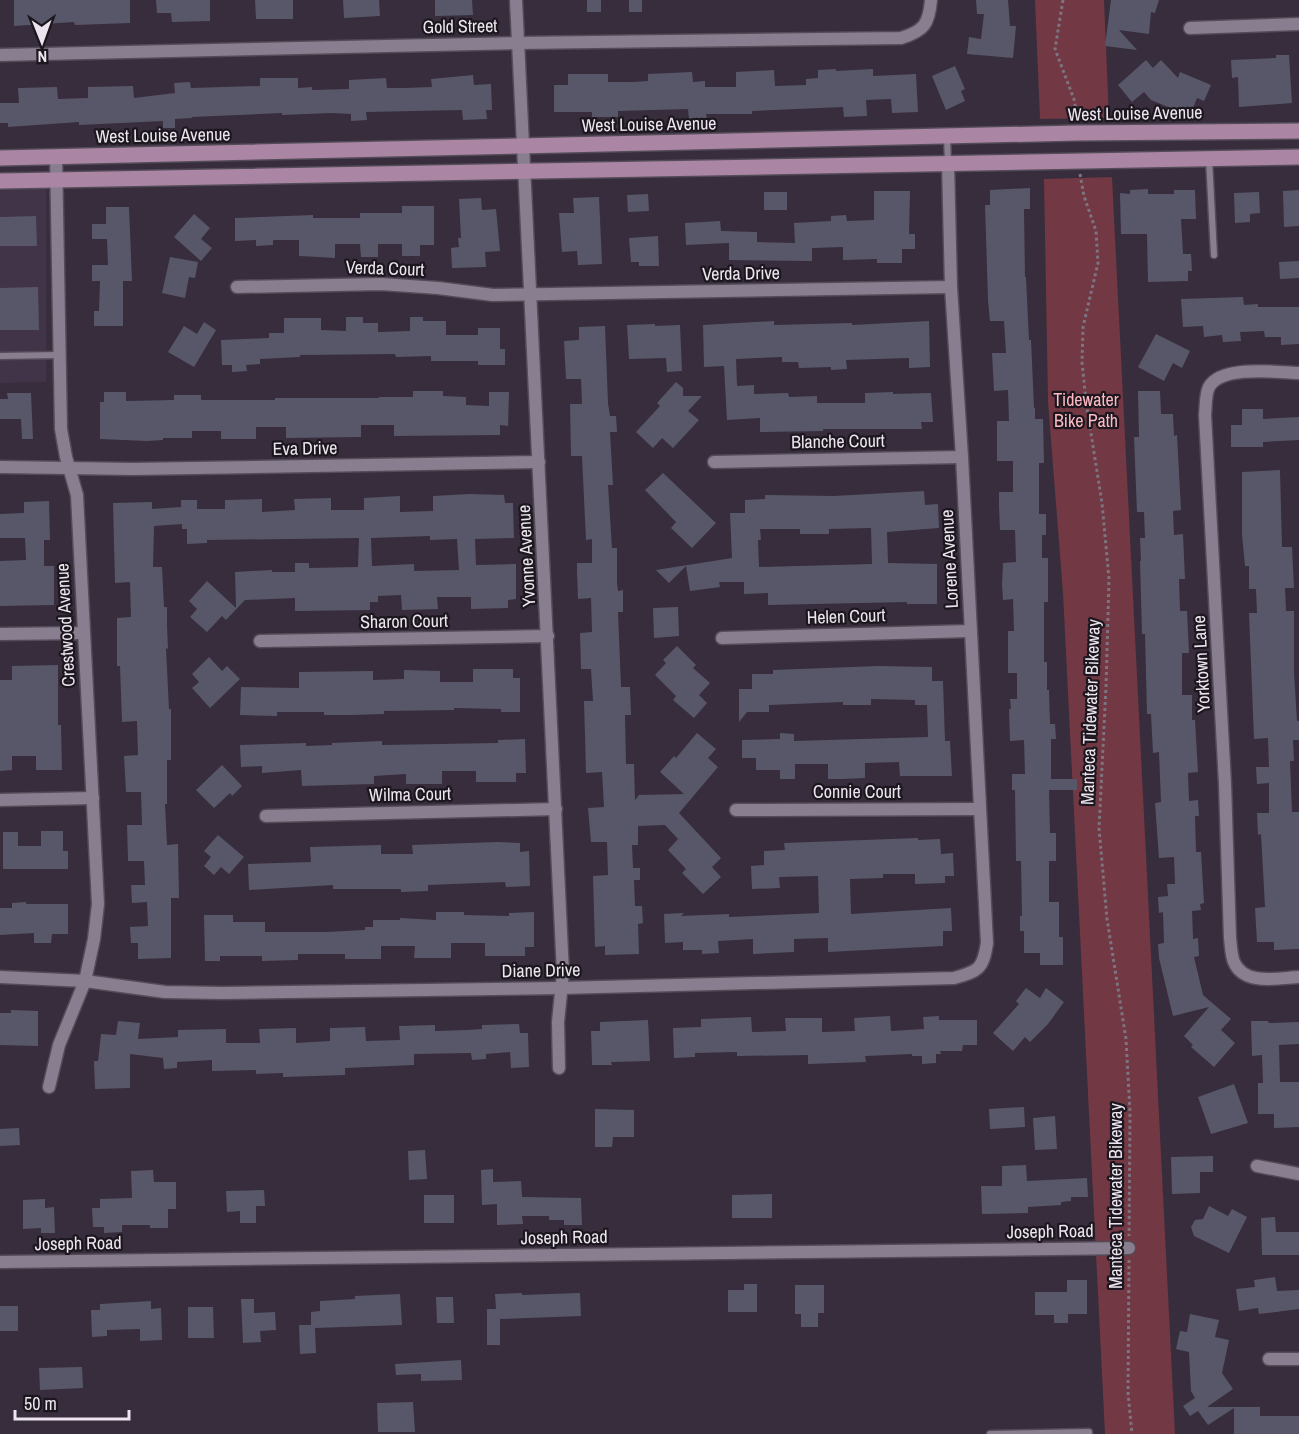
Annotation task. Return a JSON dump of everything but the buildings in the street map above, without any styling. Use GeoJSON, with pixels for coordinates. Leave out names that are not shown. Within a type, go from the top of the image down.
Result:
{"type":"FeatureCollection","features":[{"type":"Feature","properties":{"kind":"main road","name":"West Louise Avenue"},"geometry":{"type":"LineString","coordinates":[[0,158],[1077,133],[1299,131]]}},
{"type":"Feature","properties":{"kind":"main road"},"geometry":{"type":"LineString","coordinates":[[0,181],[1299,157]]}},
{"type":"Feature","properties":{"kind":"street","name":"Yvonne Avenue"},"geometry":{"type":"LineString","coordinates":[[516,0],[563,973],[558,1022],[560,1068]]}},
{"type":"Feature","properties":{"kind":"street","name":"Gold Street"},"geometry":{"type":"LineString","coordinates":[[0,55],[518,43],[901,38],[920,31],[926,24],[931,0]]}},
{"type":"Feature","properties":{"kind":"street"},"geometry":{"type":"LineString","coordinates":[[1190,28],[1299,24]]}},
{"type":"Feature","properties":{"kind":"street","name":"Crestwood Avenue"},"geometry":{"type":"LineString","coordinates":[[49,1087],[59,1044],[85,981],[94,939],[98,904],[77,495],[66,457],[62,429],[56,156]]}},
{"type":"Feature","properties":{"kind":"street","name":"Lorene Avenue"},"geometry":{"type":"LineString","coordinates":[[948,163],[951,287],[987,943],[985,952]]}},
{"type":"Feature","properties":{"kind":"street","name":"Verda Court"},"geometry":{"type":"LineString","coordinates":[[237,287],[381,284],[493,295],[532,294]]}},
{"type":"Feature","properties":{"kind":"street","name":"Verda Drive"},"geometry":{"type":"LineString","coordinates":[[532,294],[951,287]]}},
{"type":"Feature","properties":{"kind":"street","name":"Yorktown Lane"},"geometry":{"type":"LineString","coordinates":[[1299,373],[1264,371],[1235,373],[1218,378],[1207,390],[1205,415],[1225,784],[1230,938],[1233,961],[1246,975],[1262,979],[1299,977]]}},
{"type":"Feature","properties":{"kind":"street","name":"Blanche Court"},"geometry":{"type":"LineString","coordinates":[[714,462],[962,457]]}},
{"type":"Feature","properties":{"kind":"street","name":"Eva Drive"},"geometry":{"type":"LineString","coordinates":[[0,467],[133,469],[539,462]]}},
{"type":"Feature","properties":{"kind":"street","name":"Helen Court"},"geometry":{"type":"LineString","coordinates":[[722,638],[970,631]]}},
{"type":"Feature","properties":{"kind":"street"},"geometry":{"type":"LineString","coordinates":[[0,634],[83,633]]}},
{"type":"Feature","properties":{"kind":"street","name":"Sharon Court"},"geometry":{"type":"LineString","coordinates":[[260,641],[548,636]]}},
{"type":"Feature","properties":{"kind":"street"},"geometry":{"type":"LineString","coordinates":[[0,800],[93,798]]}},
{"type":"Feature","properties":{"kind":"street","name":"Wilma Court"},"geometry":{"type":"LineString","coordinates":[[266,816],[556,809]]}},
{"type":"Feature","properties":{"kind":"street","name":"Connie Court"},"geometry":{"type":"LineString","coordinates":[[736,810],[979,809]]}},
{"type":"Feature","properties":{"kind":"street","name":"Diane Drive"},"geometry":{"type":"LineString","coordinates":[[0,977],[85,981],[165,992],[561,988],[954,978],[979,969],[984,962],[985,952]]}},
{"type":"Feature","properties":{"kind":"street"},"geometry":{"type":"LineString","coordinates":[[1257,1166],[1299,1174]]}},
{"type":"Feature","properties":{"kind":"street","name":"Joseph Road"},"geometry":{"type":"LineString","coordinates":[[0,1262],[1129,1248]]}},
{"type":"Feature","properties":{"kind":"street"},"geometry":{"type":"LineString","coordinates":[[1269,1359],[1299,1359]]}},
{"type":"Feature","properties":{"kind":"lane"},"geometry":{"type":"LineString","coordinates":[[947,136],[948,163]]}},
{"type":"Feature","properties":{"kind":"lane"},"geometry":{"type":"LineString","coordinates":[[1209,158],[1214,255]]}},
{"type":"Feature","properties":{"kind":"lane"},"geometry":{"type":"LineString","coordinates":[[0,356],[60,355]]}},
{"type":"Feature","properties":{"kind":"lane"},"geometry":{"type":"LineString","coordinates":[[990,1434],[1089,1432],[1089,1434]]}},
{"type":"Feature","properties":{"kind":"path"},"geometry":{"type":"LineString","coordinates":[[1063,0],[1055,49],[1075,102],[1077,133]]}},
{"type":"Feature","properties":{"kind":"path","name":"Manteca Tidewater Bikeway"},"geometry":{"type":"LineString","coordinates":[[1076,160],[1084,196],[1096,231],[1098,263],[1083,327],[1082,362],[1102,503],[1109,579],[1107,687],[1099,828],[1107,919],[1126,1039],[1130,1112],[1128,1394],[1132,1434]]}},
{"type":"Feature","properties":{"kind":"shaded area"},"geometry":{"type":"Polygon","coordinates":[[[46,188],[46,382],[0,383],[0,189],[46,188]]]}},
{"type":"Feature","properties":{"kind":"green space"},"geometry":{"type":"Polygon","coordinates":[[[1035,0],[1104,0],[1109,118],[1040,119],[1035,0]]]}},
{"type":"Feature","properties":{"kind":"green space","name":"Tidewater Bike Path"},"geometry":{"type":"Polygon","coordinates":[[[1112,177],[1175,1434],[1105,1434],[1063,593],[1048,402],[1044,179],[1112,177]]]}}]}
